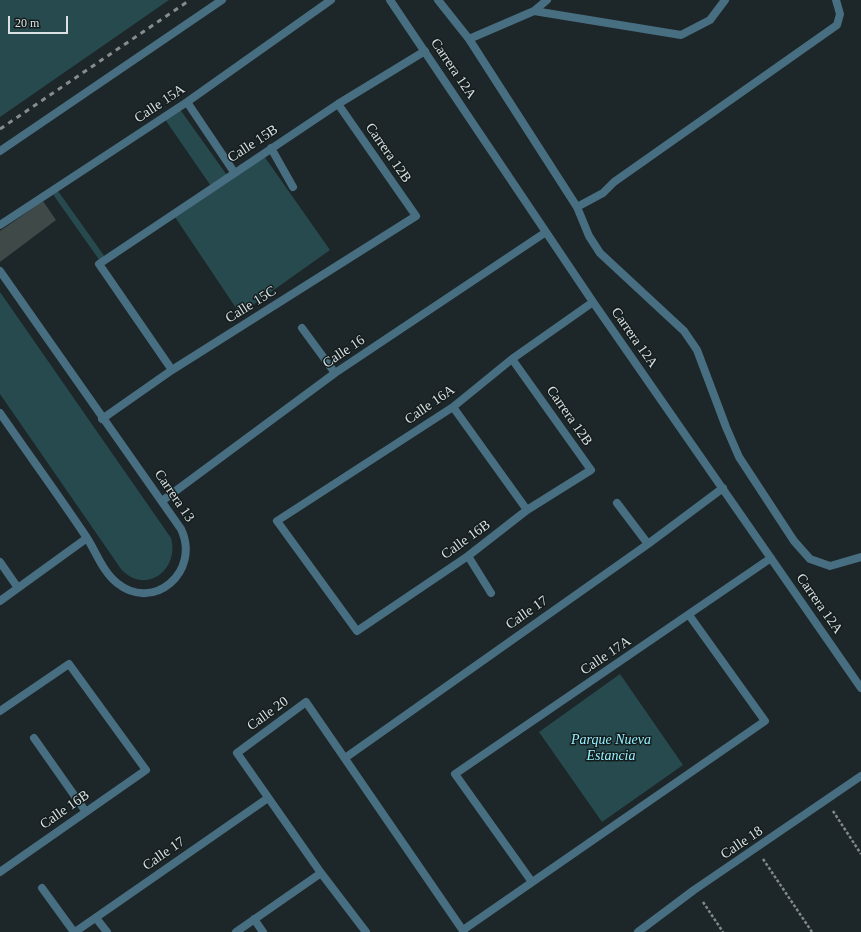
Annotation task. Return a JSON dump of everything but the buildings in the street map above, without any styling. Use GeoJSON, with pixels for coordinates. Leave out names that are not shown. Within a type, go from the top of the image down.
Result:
{"type":"FeatureCollection","features":[{"type":"Feature","properties":{"kind":"street"},"geometry":{"type":"LineString","coordinates":[[0,151],[222,0]]}},
{"type":"Feature","properties":{"kind":"street","name":"Calle 15A"},"geometry":{"type":"LineString","coordinates":[[0,226],[187,102],[331,0]]}},
{"type":"Feature","properties":{"kind":"street","name":"Carrera 12A"},"geometry":{"type":"LineString","coordinates":[[390,0],[593,302],[861,688]]}},
{"type":"Feature","properties":{"kind":"street"},"geometry":{"type":"LineString","coordinates":[[438,0],[469,39],[577,207],[589,236],[600,253],[684,331],[697,350],[739,457],[794,541],[810,559],[830,566],[861,557]]}},
{"type":"Feature","properties":{"kind":"street"},"geometry":{"type":"LineString","coordinates":[[469,39],[534,11],[547,0]]}},
{"type":"Feature","properties":{"kind":"street"},"geometry":{"type":"LineString","coordinates":[[534,11],[681,35],[710,20],[725,0]]}},
{"type":"Feature","properties":{"kind":"street"},"geometry":{"type":"LineString","coordinates":[[577,207],[602,193],[614,182],[837,25],[840,14],[836,0]]}},
{"type":"Feature","properties":{"kind":"street","name":"Calle 15B"},"geometry":{"type":"LineString","coordinates":[[172,370],[99,264],[234,172],[338,104],[425,51]]}},
{"type":"Feature","properties":{"kind":"street"},"geometry":{"type":"LineString","coordinates":[[187,102],[234,172]]}},
{"type":"Feature","properties":{"kind":"street","name":"Carrera 12B"},"geometry":{"type":"LineString","coordinates":[[338,104],[416,216]]}},
{"type":"Feature","properties":{"kind":"street"},"geometry":{"type":"LineString","coordinates":[[271,148],[293,187]]}},
{"type":"Feature","properties":{"kind":"street","name":"Calle 15C"},"geometry":{"type":"LineString","coordinates":[[102,419],[172,370],[416,216]]}},
{"type":"Feature","properties":{"kind":"street","name":"Calle 16"},"geometry":{"type":"LineString","coordinates":[[162,501],[335,373],[546,232]]}},
{"type":"Feature","properties":{"kind":"street","name":"Carrera 13"},"geometry":{"type":"LineString","coordinates":[[0,271],[102,419],[181,529],[187,551],[181,572],[171,583],[152,592],[134,592],[118,584],[111,578],[87,538],[0,413]]}},
{"type":"Feature","properties":{"kind":"street","name":"Calle 16A"},"geometry":{"type":"LineString","coordinates":[[357,631],[277,521],[453,407],[512,358],[593,302]]}},
{"type":"Feature","properties":{"kind":"street"},"geometry":{"type":"LineString","coordinates":[[302,328],[335,373]]}},
{"type":"Feature","properties":{"kind":"street","name":"Carrera 12B"},"geometry":{"type":"LineString","coordinates":[[512,358],[591,470]]}},
{"type":"Feature","properties":{"kind":"street"},"geometry":{"type":"LineString","coordinates":[[453,407],[527,510]]}},
{"type":"Feature","properties":{"kind":"street","name":"Calle 16B"},"geometry":{"type":"LineString","coordinates":[[357,631],[468,556],[527,510],[591,470]]}},
{"type":"Feature","properties":{"kind":"street","name":"Calle 17"},"geometry":{"type":"LineString","coordinates":[[345,758],[648,544],[723,488]]}},
{"type":"Feature","properties":{"kind":"street"},"geometry":{"type":"LineString","coordinates":[[617,503],[648,544]]}},
{"type":"Feature","properties":{"kind":"street"},"geometry":{"type":"LineString","coordinates":[[0,601],[87,538]]}},
{"type":"Feature","properties":{"kind":"street"},"geometry":{"type":"LineString","coordinates":[[468,556],[491,593]]}},
{"type":"Feature","properties":{"kind":"street","name":"Calle 17A"},"geometry":{"type":"LineString","coordinates":[[532,882],[455,774],[771,558]]}},
{"type":"Feature","properties":{"kind":"street"},"geometry":{"type":"LineString","coordinates":[[0,562],[18,588]]}},
{"type":"Feature","properties":{"kind":"street"},"geometry":{"type":"LineString","coordinates":[[463,931],[765,721],[689,615]]}},
{"type":"Feature","properties":{"kind":"street","name":"Calle 16B"},"geometry":{"type":"LineString","coordinates":[[0,711],[69,664],[146,770],[0,872]]}},
{"type":"Feature","properties":{"kind":"street","name":"Calle 20"},"geometry":{"type":"LineString","coordinates":[[366,932],[321,873],[237,753],[306,702],[463,931]]}},
{"type":"Feature","properties":{"kind":"street"},"geometry":{"type":"LineString","coordinates":[[34,738],[86,812]]}},
{"type":"Feature","properties":{"kind":"street","name":"Calle 18"},"geometry":{"type":"LineString","coordinates":[[638,932],[694,890],[861,776]]}},
{"type":"Feature","properties":{"kind":"street","name":"Calle 17"},"geometry":{"type":"LineString","coordinates":[[75,932],[268,798]]}},
{"type":"Feature","properties":{"kind":"street"},"geometry":{"type":"LineString","coordinates":[[236,932],[321,873]]}},
{"type":"Feature","properties":{"kind":"street"},"geometry":{"type":"LineString","coordinates":[[42,888],[75,932]]}},
{"type":"Feature","properties":{"kind":"street"},"geometry":{"type":"LineString","coordinates":[[96,918],[107,932]]}},
{"type":"Feature","properties":{"kind":"street"},"geometry":{"type":"LineString","coordinates":[[254,919],[263,932]]}},
{"type":"Feature","properties":{"kind":"path"},"geometry":{"type":"LineString","coordinates":[[826,801],[861,854]]}},
{"type":"Feature","properties":{"kind":"path"},"geometry":{"type":"LineString","coordinates":[[756,849],[812,932]]}},
{"type":"Feature","properties":{"kind":"path"},"geometry":{"type":"LineString","coordinates":[[694,890],[723,932]]}},
{"type":"Feature","properties":{"kind":"green space"},"geometry":{"type":"Polygon","coordinates":[[[0,0],[169,0],[0,117],[0,0]]]}},
{"type":"Feature","properties":{"kind":"green space"},"geometry":{"type":"Polygon","coordinates":[[[179,108],[229,178],[213,189],[164,118],[179,108]]]}},
{"type":"Feature","properties":{"kind":"green space"},"geometry":{"type":"Polygon","coordinates":[[[264,156],[330,250],[240,314],[175,217],[264,156]]]}},
{"type":"Feature","properties":{"kind":"green space"},"geometry":{"type":"Polygon","coordinates":[[[58,191],[105,257],[100,261],[52,193],[58,191]]]}},
{"type":"Feature","properties":{"kind":"green space"},"geometry":{"type":"Polygon","coordinates":[[[0,292],[171,538],[172,550],[170,560],[165,569],[158,576],[140,580],[130,577],[121,569],[0,394],[0,292]]]}},
{"type":"Feature","properties":{"kind":"green space","name":"Parque Nueva Estancia"},"geometry":{"type":"Polygon","coordinates":[[[620,674],[683,765],[602,822],[539,732],[620,674]]]}},
{"type":"Feature","properties":{"kind":"railway"},"geometry":{"type":"LineString","coordinates":[[0,129],[190,0]]}}]}
